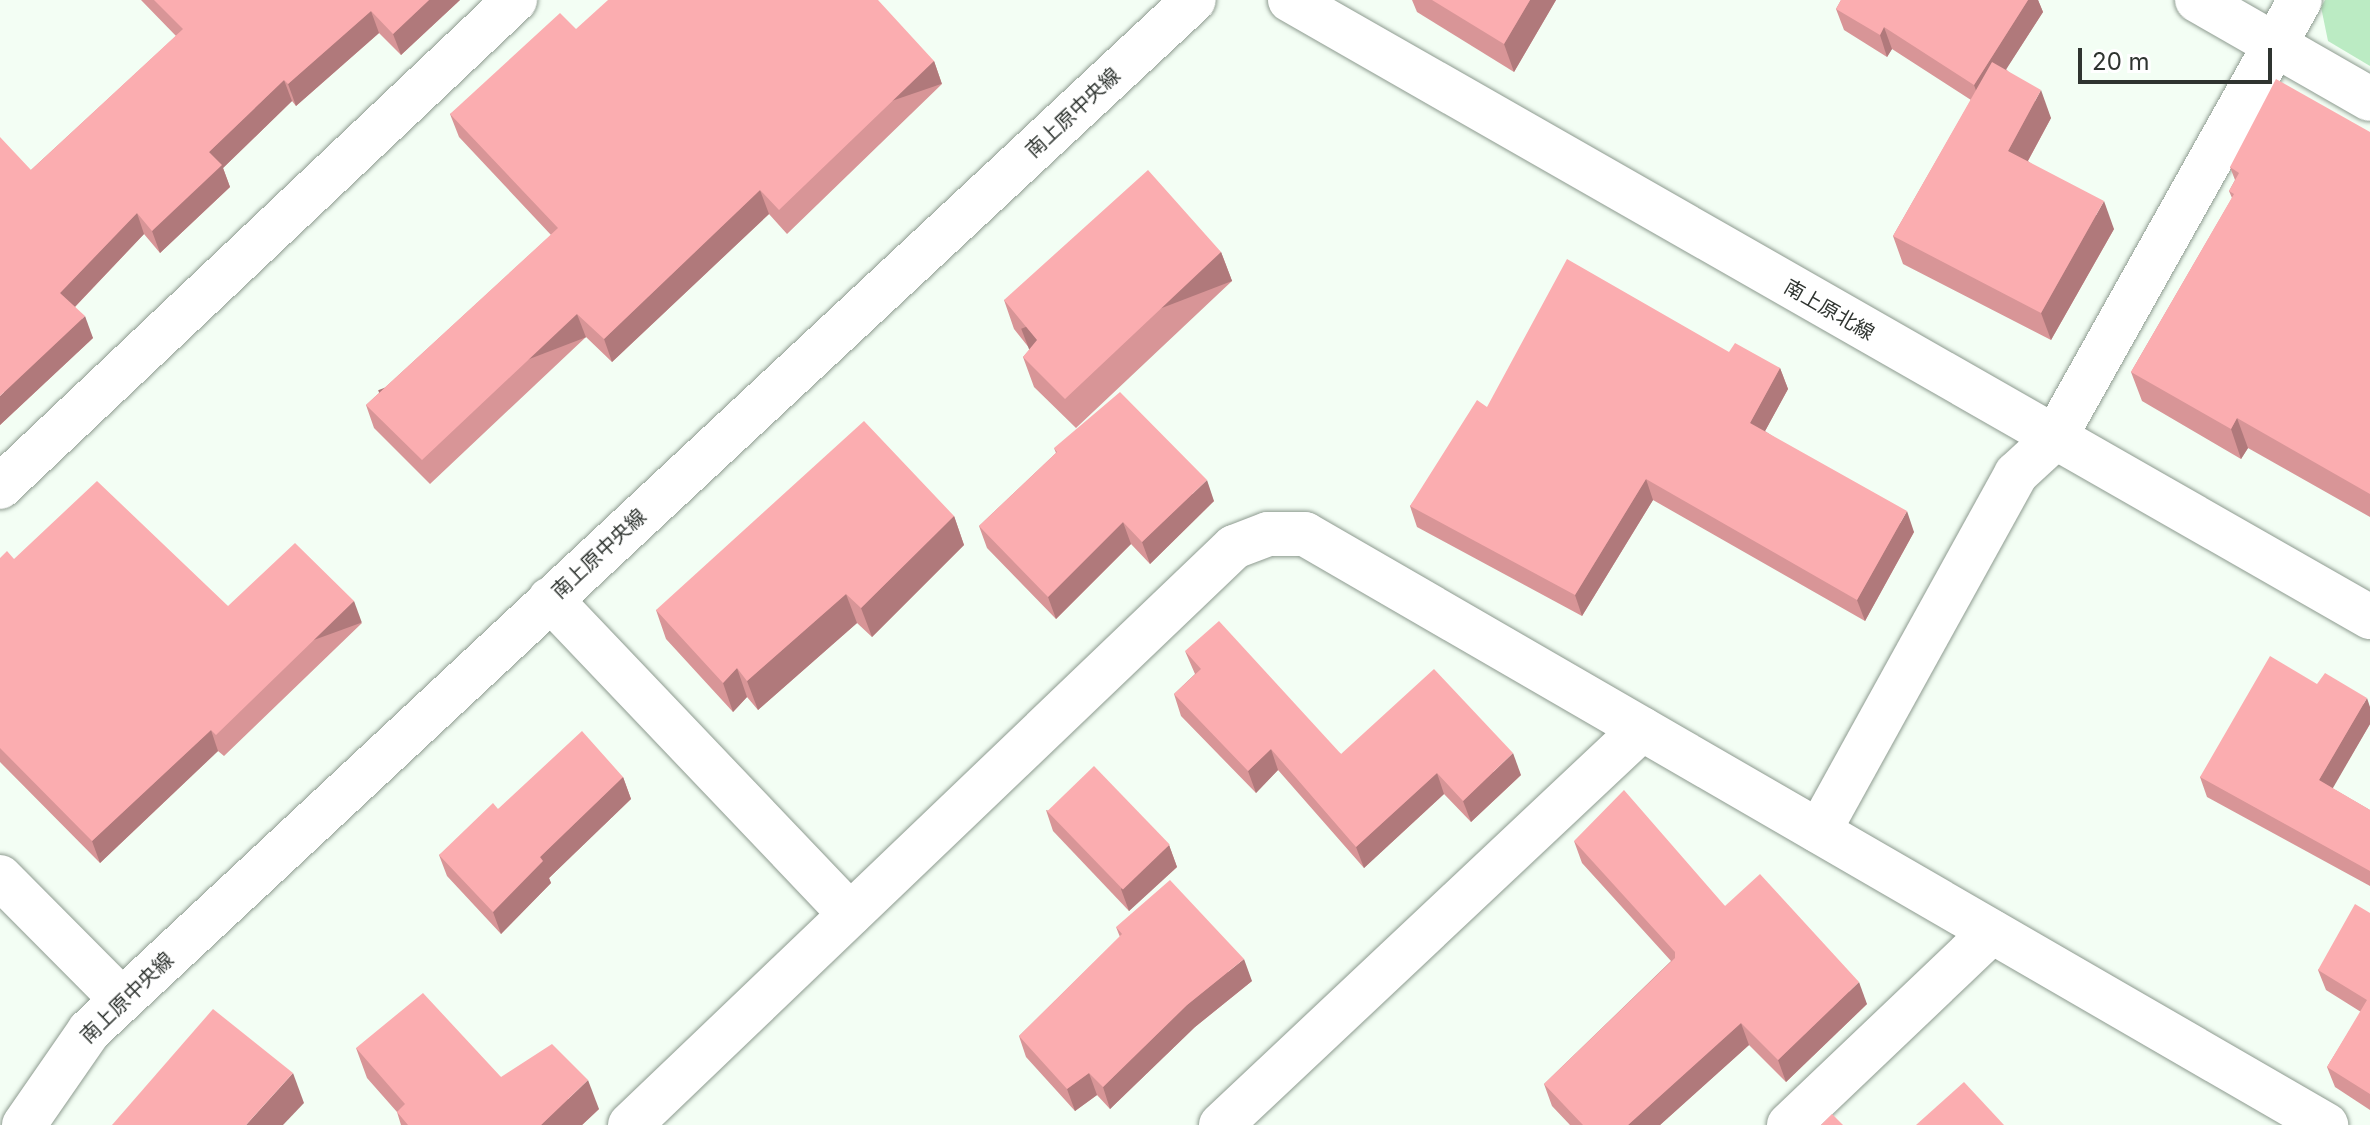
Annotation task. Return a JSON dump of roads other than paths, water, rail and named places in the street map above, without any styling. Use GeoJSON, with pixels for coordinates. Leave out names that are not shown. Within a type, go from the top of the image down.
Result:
{"type":"FeatureCollection","features":[{"type":"Feature","properties":{"kind":"street"},"geometry":{"type":"LineString","coordinates":[[0,487],[515,0]]}},
{"type":"Feature","properties":{"kind":"street","name":"南上原中央線"},"geometry":{"type":"LineString","coordinates":[[24,1125],[89,1031],[1194,0]]}},
{"type":"Feature","properties":{"kind":"street","name":"南上原北線"},"geometry":{"type":"LineString","coordinates":[[1290,0],[2370,617]]}},
{"type":"Feature","properties":{"kind":"street"},"geometry":{"type":"LineString","coordinates":[[2197,0],[2370,99]]}},
{"type":"Feature","properties":{"kind":"street"},"geometry":{"type":"LineString","coordinates":[[1819,831],[2016,474],[2054,439],[2300,0]]}},
{"type":"Feature","properties":{"kind":"street"},"geometry":{"type":"LineString","coordinates":[[630,1125],[1234,547],[1268,534],[1305,534],[2326,1125]]}},
{"type":"Feature","properties":{"kind":"street"},"geometry":{"type":"LineString","coordinates":[[550,599],[850,914]]}},
{"type":"Feature","properties":{"kind":"street"},"geometry":{"type":"LineString","coordinates":[[1221,1125],[1642,729]]}},
{"type":"Feature","properties":{"kind":"street"},"geometry":{"type":"LineString","coordinates":[[0,877],[122,1000]]}},
{"type":"Feature","properties":{"kind":"street"},"geometry":{"type":"LineString","coordinates":[[1789,1125],[1992,932]]}}]}
